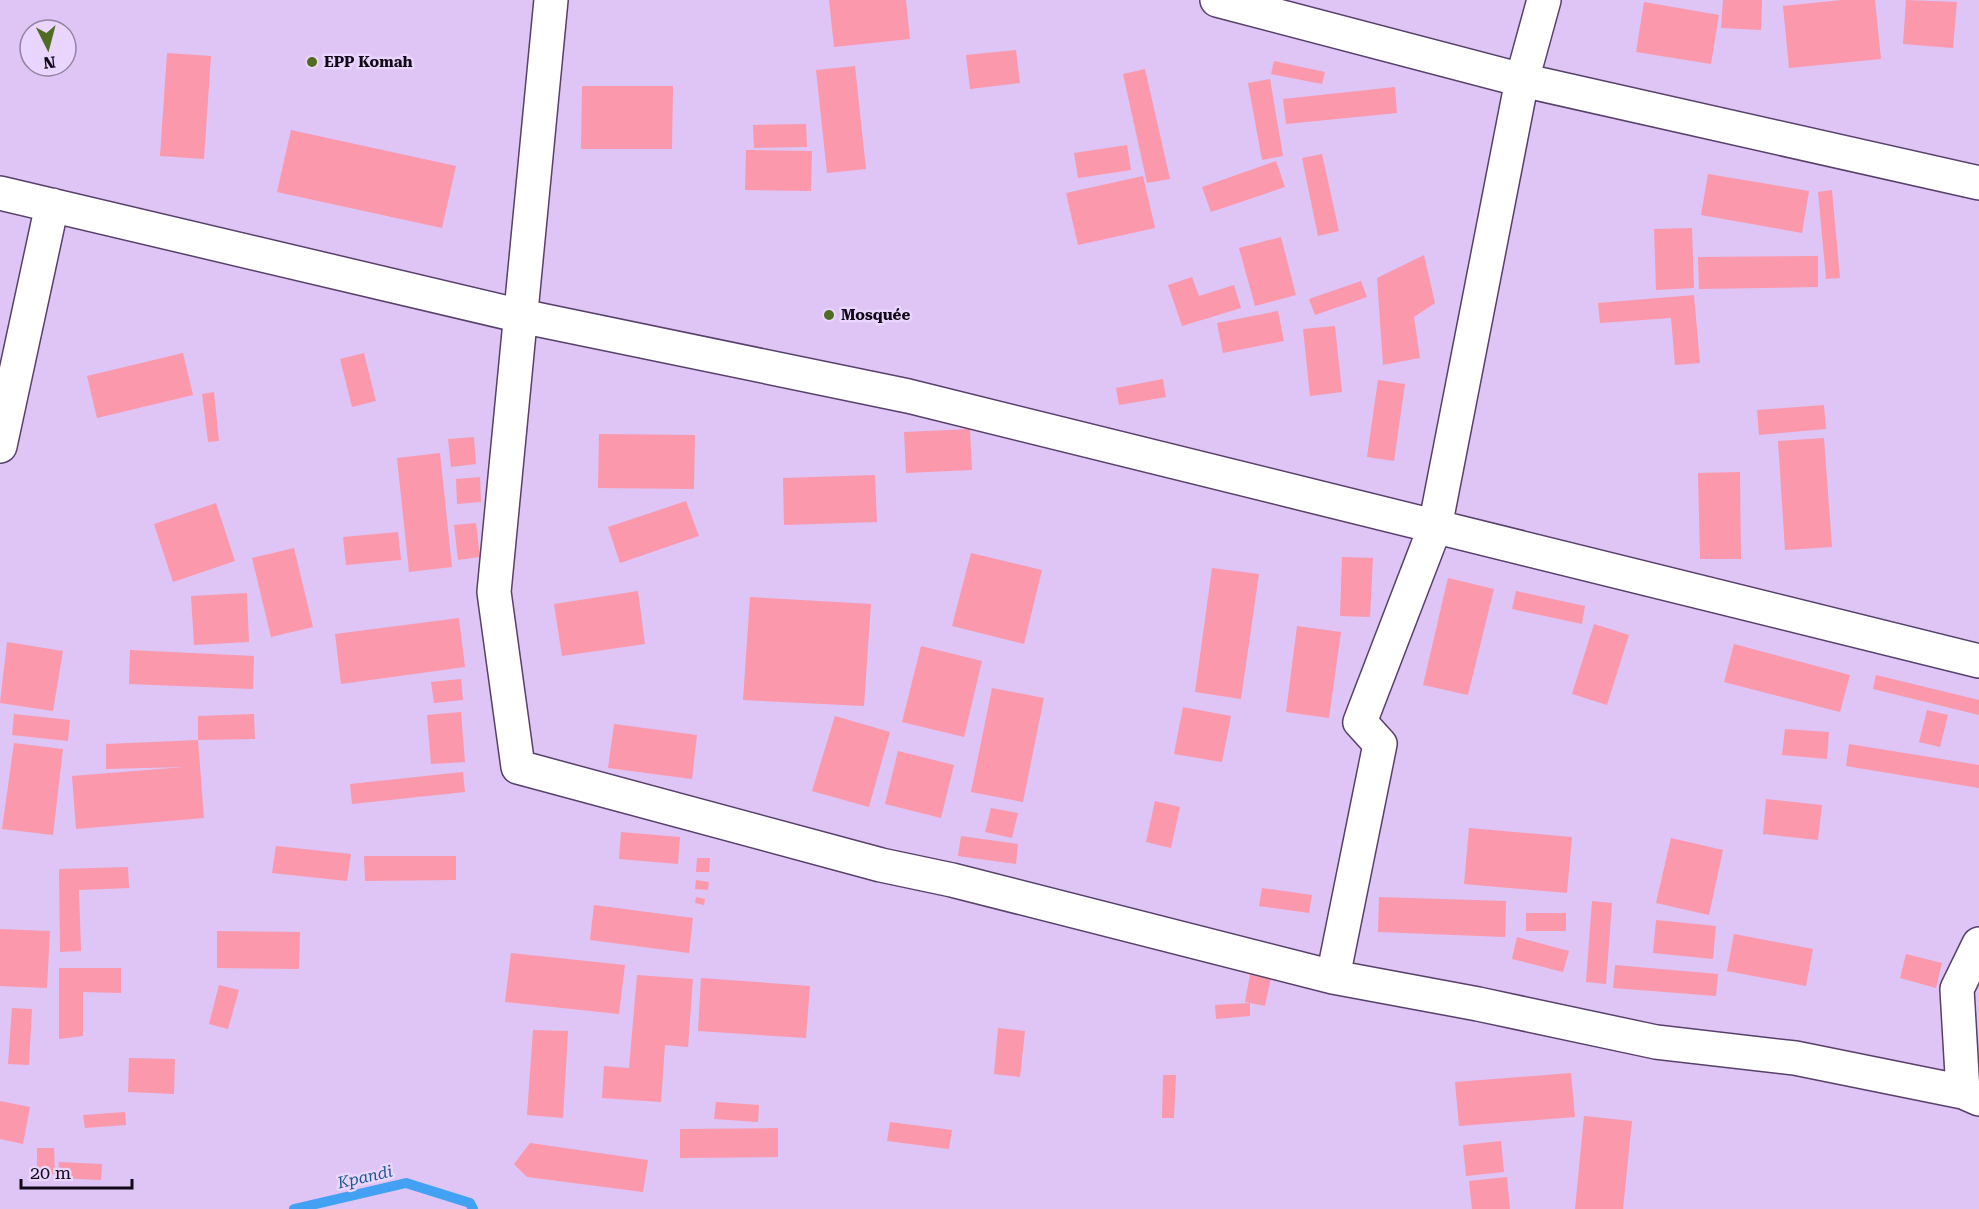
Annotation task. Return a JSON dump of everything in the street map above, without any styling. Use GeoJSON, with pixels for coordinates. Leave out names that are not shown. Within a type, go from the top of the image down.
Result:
{"type":"FeatureCollection","features":[{"type":"Feature","properties":{"kind":"street"},"geometry":{"type":"LineString","coordinates":[[551,0],[494,592],[518,767],[881,865],[963,883],[1333,977],[1478,1004],[1656,1042],[1795,1058],[1971,1096],[1957,989],[1979,944]]}},
{"type":"Feature","properties":{"kind":"street"},"geometry":{"type":"LineString","coordinates":[[1217,0],[1522,80],[1979,183]]}},
{"type":"Feature","properties":{"kind":"street"},"geometry":{"type":"LineString","coordinates":[[1333,977],[1380,744],[1360,722],[1435,527],[1522,80],[1544,0]]}},
{"type":"Feature","properties":{"kind":"street"},"geometry":{"type":"LineString","coordinates":[[0,193],[521,316],[908,396],[1979,661]]}},
{"type":"Feature","properties":{"kind":"street"},"geometry":{"type":"LineString","coordinates":[[0,446],[52,206]]}},
{"type":"Feature","properties":{"kind":"building"},"geometry":{"type":"Polygon","coordinates":[[[829,0],[906,0],[910,39],[834,47],[829,0]]]}},
{"type":"Feature","properties":{"kind":"building"},"geometry":{"type":"Polygon","coordinates":[[[1723,0],[1762,0],[1761,30],[1721,28],[1723,0]]]}},
{"type":"Feature","properties":{"kind":"building"},"geometry":{"type":"Polygon","coordinates":[[[1842,0],[1875,0],[1881,59],[1789,68],[1783,6],[1842,0]]]}},
{"type":"Feature","properties":{"kind":"building"},"geometry":{"type":"Polygon","coordinates":[[[1906,0],[1957,2],[1953,48],[1903,44],[1906,0]]]}},
{"type":"Feature","properties":{"kind":"building"},"geometry":{"type":"Polygon","coordinates":[[[1644,2],[1719,15],[1711,64],[1636,52],[1644,2]]]}},
{"type":"Feature","properties":{"kind":"building"},"geometry":{"type":"Polygon","coordinates":[[[1016,50],[1020,83],[970,89],[966,55],[1016,50]]]}},
{"type":"Feature","properties":{"kind":"building"},"geometry":{"type":"Polygon","coordinates":[[[167,53],[211,56],[204,159],[160,156],[167,53]]]}},
{"type":"Feature","properties":{"kind":"building"},"geometry":{"type":"Polygon","coordinates":[[[1274,61],[1325,72],[1322,84],[1271,74],[1274,61]]]}},
{"type":"Feature","properties":{"kind":"building"},"geometry":{"type":"Polygon","coordinates":[[[855,66],[866,169],[827,173],[816,70],[855,66]]]}},
{"type":"Feature","properties":{"kind":"building"},"geometry":{"type":"Polygon","coordinates":[[[1145,69],[1170,179],[1147,183],[1123,74],[1145,69]]]}},
{"type":"Feature","properties":{"kind":"building"},"geometry":{"type":"Polygon","coordinates":[[[1270,79],[1283,156],[1262,160],[1248,83],[1270,79]]]}},
{"type":"Feature","properties":{"kind":"building"},"geometry":{"type":"Polygon","coordinates":[[[582,86],[673,86],[672,149],[581,149],[582,86]]]}},
{"type":"Feature","properties":{"kind":"building"},"geometry":{"type":"Polygon","coordinates":[[[1395,87],[1397,113],[1286,124],[1283,99],[1395,87]]]}},
{"type":"Feature","properties":{"kind":"building"},"geometry":{"type":"Polygon","coordinates":[[[806,124],[807,147],[754,148],[753,125],[806,124]]]}},
{"type":"Feature","properties":{"kind":"building"},"geometry":{"type":"Polygon","coordinates":[[[291,130],[456,166],[442,228],[277,192],[291,130]]]}},
{"type":"Feature","properties":{"kind":"building"},"geometry":{"type":"Polygon","coordinates":[[[1127,145],[1131,170],[1078,178],[1074,153],[1127,145]]]}},
{"type":"Feature","properties":{"kind":"building"},"geometry":{"type":"Polygon","coordinates":[[[746,150],[812,151],[811,191],[745,190],[746,150]]]}},
{"type":"Feature","properties":{"kind":"building"},"geometry":{"type":"Polygon","coordinates":[[[1322,154],[1339,231],[1318,236],[1302,158],[1322,154]]]}},
{"type":"Feature","properties":{"kind":"building"},"geometry":{"type":"Polygon","coordinates":[[[1276,161],[1285,187],[1211,212],[1202,187],[1276,161]]]}},
{"type":"Feature","properties":{"kind":"building"},"geometry":{"type":"Polygon","coordinates":[[[1708,174],[1809,191],[1802,233],[1701,215],[1708,174]]]}},
{"type":"Feature","properties":{"kind":"building"},"geometry":{"type":"Polygon","coordinates":[[[1143,176],[1155,228],[1078,245],[1066,193],[1143,176]]]}},
{"type":"Feature","properties":{"kind":"building"},"geometry":{"type":"Polygon","coordinates":[[[1832,190],[1840,278],[1826,279],[1818,192],[1832,190]]]}},
{"type":"Feature","properties":{"kind":"building"},"geometry":{"type":"Polygon","coordinates":[[[1692,228],[1694,288],[1656,290],[1654,229],[1692,228]]]}},
{"type":"Feature","properties":{"kind":"building"},"geometry":{"type":"Polygon","coordinates":[[[1281,237],[1296,295],[1255,306],[1239,248],[1281,237]]]}},
{"type":"Feature","properties":{"kind":"building"},"geometry":{"type":"Polygon","coordinates":[[[1424,255],[1435,303],[1414,317],[1420,358],[1383,365],[1377,278],[1424,255]]]}},
{"type":"Feature","properties":{"kind":"building"},"geometry":{"type":"Polygon","coordinates":[[[1818,256],[1818,287],[1699,289],[1698,257],[1818,256]]]}},
{"type":"Feature","properties":{"kind":"building"},"geometry":{"type":"Polygon","coordinates":[[[1192,277],[1199,296],[1234,285],[1241,308],[1182,326],[1168,285],[1192,277]]]}},
{"type":"Feature","properties":{"kind":"building"},"geometry":{"type":"Polygon","coordinates":[[[1361,281],[1367,297],[1315,315],[1309,299],[1361,281]]]}},
{"type":"Feature","properties":{"kind":"building"},"geometry":{"type":"Polygon","coordinates":[[[1694,295],[1700,363],[1675,365],[1671,318],[1600,323],[1598,303],[1694,295]]]}},
{"type":"Feature","properties":{"kind":"building"},"geometry":{"type":"Polygon","coordinates":[[[1278,311],[1284,341],[1223,353],[1217,323],[1278,311]]]}},
{"type":"Feature","properties":{"kind":"building"},"geometry":{"type":"Polygon","coordinates":[[[1335,326],[1342,392],[1310,396],[1303,329],[1335,326]]]}},
{"type":"Feature","properties":{"kind":"building"},"geometry":{"type":"Polygon","coordinates":[[[183,353],[193,395],[97,418],[87,376],[183,353]]]}},
{"type":"Feature","properties":{"kind":"building"},"geometry":{"type":"Polygon","coordinates":[[[364,353],[376,401],[352,407],[340,359],[364,353]]]}},
{"type":"Feature","properties":{"kind":"building"},"geometry":{"type":"Polygon","coordinates":[[[1163,379],[1166,397],[1119,405],[1116,388],[1163,379]]]}},
{"type":"Feature","properties":{"kind":"building"},"geometry":{"type":"Polygon","coordinates":[[[1378,380],[1405,384],[1394,461],[1367,457],[1378,380]]]}},
{"type":"Feature","properties":{"kind":"building"},"geometry":{"type":"Polygon","coordinates":[[[214,392],[219,441],[208,442],[202,394],[214,392]]]}},
{"type":"Feature","properties":{"kind":"building"},"geometry":{"type":"Polygon","coordinates":[[[1824,405],[1826,429],[1759,435],[1757,410],[1824,405]]]}},
{"type":"Feature","properties":{"kind":"building"},"geometry":{"type":"Polygon","coordinates":[[[970,429],[972,470],[906,473],[904,432],[970,429]]]}},
{"type":"Feature","properties":{"kind":"building"},"geometry":{"type":"Polygon","coordinates":[[[599,434],[695,435],[694,489],[598,488],[599,434]]]}},
{"type":"Feature","properties":{"kind":"building"},"geometry":{"type":"Polygon","coordinates":[[[474,437],[476,464],[451,467],[448,439],[474,437]]]}},
{"type":"Feature","properties":{"kind":"building"},"geometry":{"type":"Polygon","coordinates":[[[1824,438],[1832,547],[1785,550],[1778,441],[1824,438]]]}},
{"type":"Feature","properties":{"kind":"building"},"geometry":{"type":"Polygon","coordinates":[[[440,453],[452,567],[409,572],[397,458],[440,453]]]}},
{"type":"Feature","properties":{"kind":"building"},"geometry":{"type":"Polygon","coordinates":[[[1740,472],[1741,559],[1700,559],[1698,473],[1740,472]]]}},
{"type":"Feature","properties":{"kind":"building"},"geometry":{"type":"Polygon","coordinates":[[[875,475],[877,522],[784,525],[783,478],[875,475]]]}},
{"type":"Feature","properties":{"kind":"building"},"geometry":{"type":"Polygon","coordinates":[[[480,477],[481,502],[457,504],[456,479],[480,477]]]}},
{"type":"Feature","properties":{"kind":"building"},"geometry":{"type":"Polygon","coordinates":[[[686,501],[699,536],[620,563],[608,527],[686,501]]]}},
{"type":"Feature","properties":{"kind":"building"},"geometry":{"type":"Polygon","coordinates":[[[216,503],[235,561],[173,582],[154,524],[216,503]]]}},
{"type":"Feature","properties":{"kind":"building"},"geometry":{"type":"Polygon","coordinates":[[[476,523],[480,557],[458,560],[454,525],[476,523]]]}},
{"type":"Feature","properties":{"kind":"building"},"geometry":{"type":"Polygon","coordinates":[[[398,532],[401,560],[346,565],[343,537],[398,532]]]}},
{"type":"Feature","properties":{"kind":"building"},"geometry":{"type":"Polygon","coordinates":[[[294,548],[313,627],[271,637],[252,558],[294,548]]]}},
{"type":"Feature","properties":{"kind":"building"},"geometry":{"type":"Polygon","coordinates":[[[971,553],[1042,570],[1024,644],[952,626],[971,553]]]}},
{"type":"Feature","properties":{"kind":"building"},"geometry":{"type":"Polygon","coordinates":[[[1342,557],[1373,558],[1370,617],[1340,616],[1342,557]]]}},
{"type":"Feature","properties":{"kind":"building"},"geometry":{"type":"Polygon","coordinates":[[[1212,568],[1259,574],[1241,699],[1195,692],[1212,568]]]}},
{"type":"Feature","properties":{"kind":"building"},"geometry":{"type":"Polygon","coordinates":[[[1448,578],[1494,589],[1468,695],[1423,685],[1448,578]]]}},
{"type":"Feature","properties":{"kind":"building"},"geometry":{"type":"Polygon","coordinates":[[[638,591],[645,644],[562,656],[554,604],[638,591]]]}},
{"type":"Feature","properties":{"kind":"building"},"geometry":{"type":"Polygon","coordinates":[[[1516,591],[1585,606],[1582,624],[1512,609],[1516,591]]]}},
{"type":"Feature","properties":{"kind":"building"},"geometry":{"type":"Polygon","coordinates":[[[247,593],[249,642],[194,645],[191,596],[247,593]]]}},
{"type":"Feature","properties":{"kind":"building"},"geometry":{"type":"Polygon","coordinates":[[[750,597],[871,604],[864,706],[743,700],[750,597]]]}},
{"type":"Feature","properties":{"kind":"building"},"geometry":{"type":"Polygon","coordinates":[[[459,618],[465,667],[341,684],[335,634],[459,618]]]}},
{"type":"Feature","properties":{"kind":"building"},"geometry":{"type":"Polygon","coordinates":[[[1594,624],[1629,635],[1607,705],[1572,694],[1594,624]]]}},
{"type":"Feature","properties":{"kind":"building"},"geometry":{"type":"Polygon","coordinates":[[[1297,626],[1341,632],[1329,718],[1286,712],[1297,626]]]}},
{"type":"Feature","properties":{"kind":"building"},"geometry":{"type":"Polygon","coordinates":[[[7,642],[63,651],[53,711],[0,703],[7,642]]]}},
{"type":"Feature","properties":{"kind":"building"},"geometry":{"type":"Polygon","coordinates":[[[1734,644],[1850,675],[1840,712],[1724,682],[1734,644]]]}},
{"type":"Feature","properties":{"kind":"building"},"geometry":{"type":"Polygon","coordinates":[[[921,646],[982,661],[964,737],[902,722],[921,646]]]}},
{"type":"Feature","properties":{"kind":"building"},"geometry":{"type":"Polygon","coordinates":[[[130,650],[254,656],[253,689],[129,684],[130,650]]]}},
{"type":"Feature","properties":{"kind":"building"},"geometry":{"type":"Polygon","coordinates":[[[1876,675],[1979,700],[1979,715],[1873,689],[1876,675]]]}},
{"type":"Feature","properties":{"kind":"building"},"geometry":{"type":"Polygon","coordinates":[[[461,679],[463,700],[434,703],[431,682],[461,679]]]}},
{"type":"Feature","properties":{"kind":"building"},"geometry":{"type":"Polygon","coordinates":[[[992,688],[1044,698],[1023,802],[971,792],[992,688]]]}},
{"type":"Feature","properties":{"kind":"building"},"geometry":{"type":"Polygon","coordinates":[[[1183,707],[1231,716],[1222,762],[1174,754],[1183,707]]]}},
{"type":"Feature","properties":{"kind":"building"},"geometry":{"type":"Polygon","coordinates":[[[1927,710],[1948,715],[1940,747],[1919,742],[1927,710]]]}},
{"type":"Feature","properties":{"kind":"building"},"geometry":{"type":"Polygon","coordinates":[[[461,712],[465,762],[431,764],[427,715],[461,712]]]}},
{"type":"Feature","properties":{"kind":"building"},"geometry":{"type":"Polygon","coordinates":[[[14,714],[70,720],[68,741],[12,735],[14,714]]]}},
{"type":"Feature","properties":{"kind":"building"},"geometry":{"type":"Polygon","coordinates":[[[254,714],[255,739],[198,740],[198,716],[254,714]]]}},
{"type":"Feature","properties":{"kind":"building"},"geometry":{"type":"Polygon","coordinates":[[[835,716],[890,732],[869,807],[812,791],[835,716]]]}},
{"type":"Feature","properties":{"kind":"building"},"geometry":{"type":"Polygon","coordinates":[[[614,724],[697,735],[692,779],[608,768],[614,724]]]}},
{"type":"Feature","properties":{"kind":"building"},"geometry":{"type":"Polygon","coordinates":[[[1785,729],[1829,732],[1827,759],[1782,755],[1785,729]]]}},
{"type":"Feature","properties":{"kind":"building"},"geometry":{"type":"Polygon","coordinates":[[[198,740],[204,818],[76,829],[72,776],[184,767],[106,769],[106,744],[198,740]]]}},
{"type":"Feature","properties":{"kind":"building"},"geometry":{"type":"Polygon","coordinates":[[[14,743],[63,749],[53,835],[2,829],[14,743]]]}},
{"type":"Feature","properties":{"kind":"building"},"geometry":{"type":"Polygon","coordinates":[[[1849,744],[1979,765],[1979,788],[1846,766],[1849,744]]]}},
{"type":"Feature","properties":{"kind":"building"},"geometry":{"type":"Polygon","coordinates":[[[898,751],[954,765],[941,818],[885,804],[898,751]]]}},
{"type":"Feature","properties":{"kind":"building"},"geometry":{"type":"Polygon","coordinates":[[[463,772],[465,792],[352,804],[350,784],[463,772]]]}},
{"type":"Feature","properties":{"kind":"building"},"geometry":{"type":"Polygon","coordinates":[[[1766,799],[1822,805],[1818,840],[1763,834],[1766,799]]]}},
{"type":"Feature","properties":{"kind":"building"},"geometry":{"type":"Polygon","coordinates":[[[1155,801],[1180,807],[1171,848],[1146,842],[1155,801]]]}},
{"type":"Feature","properties":{"kind":"building"},"geometry":{"type":"Polygon","coordinates":[[[991,808],[1018,813],[1012,838],[985,832],[991,808]]]}},
{"type":"Feature","properties":{"kind":"building"},"geometry":{"type":"Polygon","coordinates":[[[1469,828],[1572,837],[1567,893],[1464,884],[1469,828]]]}},
{"type":"Feature","properties":{"kind":"building"},"geometry":{"type":"Polygon","coordinates":[[[621,832],[680,837],[678,864],[619,859],[621,832]]]}},
{"type":"Feature","properties":{"kind":"building"},"geometry":{"type":"Polygon","coordinates":[[[961,836],[1018,844],[1016,864],[958,856],[961,836]]]}},
{"type":"Feature","properties":{"kind":"building"},"geometry":{"type":"Polygon","coordinates":[[[1671,838],[1723,850],[1709,915],[1656,903],[1671,838]]]}},
{"type":"Feature","properties":{"kind":"building"},"geometry":{"type":"Polygon","coordinates":[[[276,846],[351,854],[347,881],[272,873],[276,846]]]}},
{"type":"Feature","properties":{"kind":"building"},"geometry":{"type":"Polygon","coordinates":[[[364,856],[456,856],[456,880],[365,881],[364,856]]]}},
{"type":"Feature","properties":{"kind":"building"},"geometry":{"type":"Polygon","coordinates":[[[697,858],[710,858],[709,872],[696,872],[697,858]]]}},
{"type":"Feature","properties":{"kind":"building"},"geometry":{"type":"Polygon","coordinates":[[[128,867],[129,888],[79,890],[81,951],[60,952],[59,869],[128,867]]]}},
{"type":"Feature","properties":{"kind":"building"},"geometry":{"type":"Polygon","coordinates":[[[696,880],[709,882],[708,890],[695,889],[696,880]]]}},
{"type":"Feature","properties":{"kind":"building"},"geometry":{"type":"Polygon","coordinates":[[[1262,888],[1312,895],[1309,913],[1259,906],[1262,888]]]}},
{"type":"Feature","properties":{"kind":"building"},"geometry":{"type":"Polygon","coordinates":[[[696,897],[705,899],[704,905],[695,903],[696,897]]]}},
{"type":"Feature","properties":{"kind":"building"},"geometry":{"type":"Polygon","coordinates":[[[1379,897],[1506,901],[1505,937],[1378,932],[1379,897]]]}},
{"type":"Feature","properties":{"kind":"building"},"geometry":{"type":"Polygon","coordinates":[[[1592,901],[1612,903],[1606,984],[1586,982],[1592,901]]]}},
{"type":"Feature","properties":{"kind":"building"},"geometry":{"type":"Polygon","coordinates":[[[594,905],[693,918],[689,953],[590,940],[594,905]]]}},
{"type":"Feature","properties":{"kind":"building"},"geometry":{"type":"Polygon","coordinates":[[[1526,913],[1566,913],[1566,931],[1526,931],[1526,913]]]}},
{"type":"Feature","properties":{"kind":"building"},"geometry":{"type":"Polygon","coordinates":[[[1656,920],[1716,926],[1713,959],[1653,953],[1656,920]]]}},
{"type":"Feature","properties":{"kind":"building"},"geometry":{"type":"Polygon","coordinates":[[[0,929],[50,931],[47,988],[0,986],[0,929]]]}},
{"type":"Feature","properties":{"kind":"building"},"geometry":{"type":"Polygon","coordinates":[[[217,931],[300,932],[299,969],[217,968],[217,931]]]}},
{"type":"Feature","properties":{"kind":"building"},"geometry":{"type":"Polygon","coordinates":[[[1734,934],[1813,949],[1806,986],[1727,971],[1734,934]]]}},
{"type":"Feature","properties":{"kind":"building"},"geometry":{"type":"Polygon","coordinates":[[[1517,937],[1569,951],[1563,972],[1512,959],[1517,937]]]}},
{"type":"Feature","properties":{"kind":"building"},"geometry":{"type":"Polygon","coordinates":[[[511,953],[625,965],[619,1014],[505,1002],[511,953]]]}},
{"type":"Feature","properties":{"kind":"building"},"geometry":{"type":"Polygon","coordinates":[[[1906,954],[1942,963],[1936,988],[1900,978],[1906,954]]]}},
{"type":"Feature","properties":{"kind":"building"},"geometry":{"type":"Polygon","coordinates":[[[1252,964],[1273,968],[1265,1006],[1245,1002],[1252,964]]]}},
{"type":"Feature","properties":{"kind":"building"},"geometry":{"type":"Polygon","coordinates":[[[1615,965],[1718,974],[1716,996],[1613,988],[1615,965]]]}},
{"type":"Feature","properties":{"kind":"building"},"geometry":{"type":"Polygon","coordinates":[[[59,968],[121,968],[121,993],[83,992],[83,1036],[59,1039],[59,968]]]}},
{"type":"Feature","properties":{"kind":"building"},"geometry":{"type":"Polygon","coordinates":[[[637,975],[693,979],[688,1047],[665,1045],[661,1102],[602,1098],[604,1066],[629,1068],[637,975]]]}},
{"type":"Feature","properties":{"kind":"building"},"geometry":{"type":"Polygon","coordinates":[[[701,978],[810,986],[806,1038],[698,1031],[701,978]]]}},
{"type":"Feature","properties":{"kind":"building"},"geometry":{"type":"Polygon","coordinates":[[[219,985],[239,990],[228,1029],[209,1024],[219,985]]]}},
{"type":"Feature","properties":{"kind":"building"},"geometry":{"type":"Polygon","coordinates":[[[1250,1003],[1250,1016],[1216,1019],[1215,1005],[1250,1003]]]}},
{"type":"Feature","properties":{"kind":"building"},"geometry":{"type":"Polygon","coordinates":[[[12,1008],[32,1009],[29,1065],[8,1064],[12,1008]]]}},
{"type":"Feature","properties":{"kind":"building"},"geometry":{"type":"Polygon","coordinates":[[[998,1028],[1025,1031],[1020,1077],[994,1074],[998,1028]]]}},
{"type":"Feature","properties":{"kind":"building"},"geometry":{"type":"Polygon","coordinates":[[[533,1030],[568,1031],[563,1118],[527,1115],[533,1030]]]}},
{"type":"Feature","properties":{"kind":"building"},"geometry":{"type":"Polygon","coordinates":[[[129,1058],[175,1059],[174,1094],[128,1092],[129,1058]]]}},
{"type":"Feature","properties":{"kind":"building"},"geometry":{"type":"Polygon","coordinates":[[[1571,1073],[1575,1117],[1459,1126],[1455,1082],[1571,1073]]]}},
{"type":"Feature","properties":{"kind":"building"},"geometry":{"type":"Polygon","coordinates":[[[1163,1075],[1176,1075],[1174,1118],[1162,1118],[1163,1075]]]}},
{"type":"Feature","properties":{"kind":"building"},"geometry":{"type":"Polygon","coordinates":[[[0,1101],[30,1107],[23,1144],[0,1139],[0,1101]]]}},
{"type":"Feature","properties":{"kind":"building"},"geometry":{"type":"Polygon","coordinates":[[[716,1102],[759,1105],[758,1122],[714,1119],[716,1102]]]}},
{"type":"Feature","properties":{"kind":"building"},"geometry":{"type":"Polygon","coordinates":[[[125,1112],[126,1125],[85,1128],[83,1115],[125,1112]]]}},
{"type":"Feature","properties":{"kind":"building"},"geometry":{"type":"Polygon","coordinates":[[[1584,1116],[1632,1121],[1623,1209],[1575,1209],[1584,1116]]]}},
{"type":"Feature","properties":{"kind":"building"},"geometry":{"type":"Polygon","coordinates":[[[890,1122],[952,1130],[949,1149],[887,1141],[890,1122]]]}},
{"type":"Feature","properties":{"kind":"building"},"geometry":{"type":"Polygon","coordinates":[[[778,1128],[778,1157],[680,1158],[680,1129],[778,1128]]]}},
{"type":"Feature","properties":{"kind":"building"},"geometry":{"type":"Polygon","coordinates":[[[1501,1141],[1504,1172],[1466,1176],[1463,1145],[1501,1141]]]}},
{"type":"Feature","properties":{"kind":"building"},"geometry":{"type":"Polygon","coordinates":[[[530,1143],[648,1160],[643,1192],[527,1177],[514,1164],[530,1143]]]}},
{"type":"Feature","properties":{"kind":"building"},"geometry":{"type":"Polygon","coordinates":[[[37,1148],[54,1148],[55,1174],[37,1174],[37,1148]]]}},
{"type":"Feature","properties":{"kind":"building"},"geometry":{"type":"Polygon","coordinates":[[[59,1162],[102,1164],[101,1180],[58,1178],[59,1162]]]}},
{"type":"Feature","properties":{"kind":"building"},"geometry":{"type":"Polygon","coordinates":[[[1507,1177],[1510,1209],[1472,1209],[1469,1181],[1507,1177]]]}},
{"type":"Feature","properties":{"kind":"waterway","name":"Kpandi"},"geometry":{"type":"LineString","coordinates":[[294,1209],[406,1183],[470,1203],[473,1209]]}},
{"type":"Feature","properties":{"kind":"place","name":"EPP Komah"},"geometry":{"type":"Point","coordinates":[312,62]}},
{"type":"Feature","properties":{"kind":"place","name":"Mosquée"},"geometry":{"type":"Point","coordinates":[829,315]}}]}
